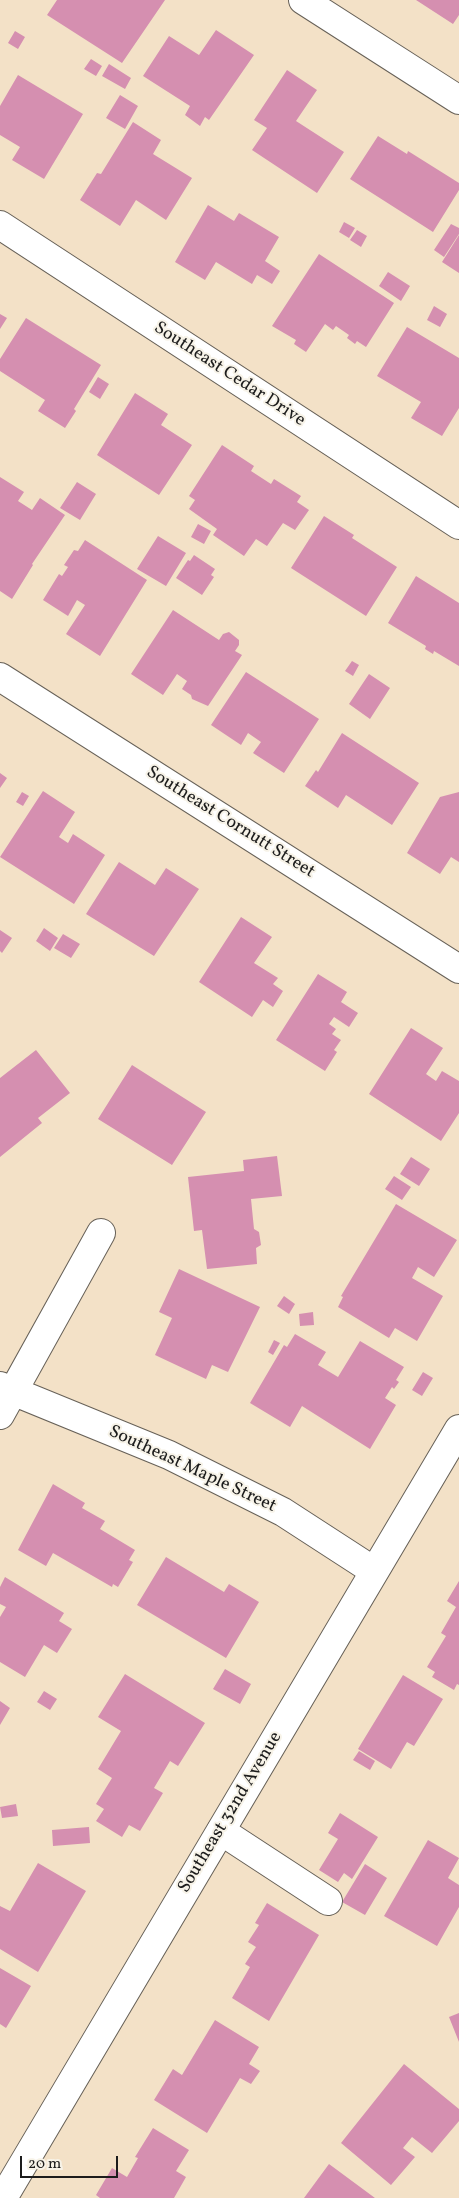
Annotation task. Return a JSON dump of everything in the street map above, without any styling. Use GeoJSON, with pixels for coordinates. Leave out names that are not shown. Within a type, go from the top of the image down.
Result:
{"type":"FeatureCollection","features":[{"type":"Feature","properties":{"kind":"street"},"geometry":{"type":"LineString","coordinates":[[303,0],[459,100]]}},
{"type":"Feature","properties":{"kind":"street","name":"Southeast Cedar Drive"},"geometry":{"type":"LineString","coordinates":[[0,225],[459,524]]}},
{"type":"Feature","properties":{"kind":"street","name":"Southeast Cornutt Street"},"geometry":{"type":"LineString","coordinates":[[0,677],[459,969]]}},
{"type":"Feature","properties":{"kind":"street"},"geometry":{"type":"LineString","coordinates":[[0,1415],[7,1389],[101,1233]]}},
{"type":"Feature","properties":{"kind":"street","name":"Southeast Maple Street"},"geometry":{"type":"LineString","coordinates":[[7,1389],[169,1455],[283,1512],[374,1571]]}},
{"type":"Feature","properties":{"kind":"street","name":"Southeast 32nd Avenue"},"geometry":{"type":"LineString","coordinates":[[4,2198],[459,1429]]}},
{"type":"Feature","properties":{"kind":"street"},"geometry":{"type":"LineString","coordinates":[[221,1831],[328,1901]]}},
{"type":"Feature","properties":{"kind":"building"},"geometry":{"type":"Polygon","coordinates":[[[57,0],[165,0],[122,63],[47,15],[57,0]]]}},
{"type":"Feature","properties":{"kind":"building"},"geometry":{"type":"Polygon","coordinates":[[[416,0],[459,0],[459,15],[453,24],[416,0]]]}},
{"type":"Feature","properties":{"kind":"building"},"geometry":{"type":"Polygon","coordinates":[[[216,30],[254,55],[209,120],[205,117],[200,126],[185,115],[190,106],[143,76],[169,36],[199,55],[216,30]]]}},
{"type":"Feature","properties":{"kind":"building"},"geometry":{"type":"Polygon","coordinates":[[[15,31],[25,37],[18,49],[8,43],[15,31]]]}},
{"type":"Feature","properties":{"kind":"building"},"geometry":{"type":"Polygon","coordinates":[[[91,59],[102,66],[96,76],[84,69],[91,59]]]}},
{"type":"Feature","properties":{"kind":"building"},"geometry":{"type":"Polygon","coordinates":[[[109,64],[131,78],[125,89],[102,76],[109,64]]]}},
{"type":"Feature","properties":{"kind":"building"},"geometry":{"type":"Polygon","coordinates":[[[287,70],[317,90],[296,121],[344,152],[317,193],[252,150],[267,128],[254,120],[287,70]]]}},
{"type":"Feature","properties":{"kind":"building"},"geometry":{"type":"Polygon","coordinates":[[[18,75],[83,114],[44,179],[12,160],[20,147],[0,135],[0,106],[18,75]]]}},
{"type":"Feature","properties":{"kind":"building"},"geometry":{"type":"Polygon","coordinates":[[[120,95],[138,106],[125,129],[106,118],[120,95]]]}},
{"type":"Feature","properties":{"kind":"building"},"geometry":{"type":"Polygon","coordinates":[[[133,122],[161,140],[153,154],[192,178],[166,220],[136,200],[120,226],[80,200],[97,173],[101,174],[133,122]]]}},
{"type":"Feature","properties":{"kind":"building"},"geometry":{"type":"Polygon","coordinates":[[[378,136],[407,154],[408,151],[459,183],[459,190],[433,232],[350,179],[378,136]]]}},
{"type":"Feature","properties":{"kind":"building"},"geometry":{"type":"Polygon","coordinates":[[[208,205],[234,221],[239,213],[279,237],[265,261],[280,271],[272,284],[257,275],[252,284],[216,262],[205,280],[175,262],[208,205]]]}},
{"type":"Feature","properties":{"kind":"building"},"geometry":{"type":"Polygon","coordinates":[[[344,222],[355,228],[349,238],[339,232],[344,222]]]}},
{"type":"Feature","properties":{"kind":"building"},"geometry":{"type":"Polygon","coordinates":[[[451,224],[459,228],[459,234],[444,257],[434,250],[451,224]]]}},
{"type":"Feature","properties":{"kind":"building"},"geometry":{"type":"Polygon","coordinates":[[[357,230],[367,236],[361,247],[350,240],[357,230]]]}},
{"type":"Feature","properties":{"kind":"building"},"geometry":{"type":"Polygon","coordinates":[[[459,235],[459,273],[442,262],[459,235]]]}},
{"type":"Feature","properties":{"kind":"building"},"geometry":{"type":"Polygon","coordinates":[[[319,254],[394,303],[366,347],[357,341],[355,344],[347,338],[349,335],[336,326],[333,330],[325,324],[306,352],[294,344],[296,340],[272,326],[319,254]]]}},
{"type":"Feature","properties":{"kind":"building"},"geometry":{"type":"Polygon","coordinates":[[[388,272],[410,286],[401,301],[379,286],[388,272]]]}},
{"type":"Feature","properties":{"kind":"building"},"geometry":{"type":"Polygon","coordinates":[[[434,306],[447,314],[440,327],[427,320],[434,306]]]}},
{"type":"Feature","properties":{"kind":"building"},"geometry":{"type":"Polygon","coordinates":[[[0,314],[7,318],[0,329],[0,314]]]}},
{"type":"Feature","properties":{"kind":"building"},"geometry":{"type":"Polygon","coordinates":[[[26,318],[101,365],[74,409],[76,411],[65,428],[38,411],[45,400],[0,371],[0,359],[26,318]]]}},
{"type":"Feature","properties":{"kind":"building"},"geometry":{"type":"Polygon","coordinates":[[[407,327],[459,358],[459,408],[442,436],[411,418],[421,402],[377,376],[407,327]]]}},
{"type":"Feature","properties":{"kind":"building"},"geometry":{"type":"Polygon","coordinates":[[[98,377],[109,384],[100,399],[89,392],[98,377]]]}},
{"type":"Feature","properties":{"kind":"building"},"geometry":{"type":"Polygon","coordinates":[[[135,393],[168,414],[161,425],[192,445],[159,495],[97,455],[135,393]]]}},
{"type":"Feature","properties":{"kind":"building"},"geometry":{"type":"Polygon","coordinates":[[[222,445],[254,466],[251,471],[271,484],[274,479],[301,496],[297,502],[309,510],[295,530],[283,523],[267,546],[256,539],[244,556],[213,535],[217,529],[189,509],[195,500],[189,496],[222,445]]]}},
{"type":"Feature","properties":{"kind":"building"},"geometry":{"type":"Polygon","coordinates":[[[0,477],[24,492],[18,501],[32,510],[40,498],[65,515],[32,564],[12,599],[0,591],[0,477]]]}},
{"type":"Feature","properties":{"kind":"building"},"geometry":{"type":"Polygon","coordinates":[[[77,482],[96,494],[80,520],[60,508],[77,482]]]}},
{"type":"Feature","properties":{"kind":"building"},"geometry":{"type":"Polygon","coordinates":[[[324,516],[354,535],[352,538],[397,567],[366,616],[291,568],[324,516]]]}},
{"type":"Feature","properties":{"kind":"building"},"geometry":{"type":"Polygon","coordinates":[[[198,524],[211,531],[204,544],[191,537],[198,524]]]}},
{"type":"Feature","properties":{"kind":"building"},"geometry":{"type":"Polygon","coordinates":[[[158,536],[186,553],[166,586],[137,569],[158,536]]]}},
{"type":"Feature","properties":{"kind":"building"},"geometry":{"type":"Polygon","coordinates":[[[85,540],[147,580],[100,656],[66,634],[85,605],[77,600],[68,616],[43,600],[59,574],[62,576],[68,567],[64,565],[74,550],[78,551],[85,540]]]}},
{"type":"Feature","properties":{"kind":"building"},"geometry":{"type":"Polygon","coordinates":[[[194,555],[215,569],[211,575],[214,577],[202,595],[176,578],[188,560],[190,561],[194,555]]]}},
{"type":"Feature","properties":{"kind":"building"},"geometry":{"type":"Polygon","coordinates":[[[416,576],[459,603],[459,666],[434,651],[433,654],[425,649],[426,646],[388,623],[416,576]]]}},
{"type":"Feature","properties":{"kind":"building"},"geometry":{"type":"Polygon","coordinates":[[[173,610],[219,640],[223,634],[229,632],[239,640],[239,645],[235,651],[242,655],[208,706],[192,699],[191,695],[182,689],[187,681],[177,674],[163,695],[131,674],[173,610]]]}},
{"type":"Feature","properties":{"kind":"building"},"geometry":{"type":"Polygon","coordinates":[[[352,661],[359,665],[353,676],[345,671],[352,661]]]}},
{"type":"Feature","properties":{"kind":"building"},"geometry":{"type":"Polygon","coordinates":[[[246,672],[319,719],[284,773],[253,753],[261,742],[248,733],[241,745],[211,725],[246,672]]]}},
{"type":"Feature","properties":{"kind":"building"},"geometry":{"type":"Polygon","coordinates":[[[369,674],[390,688],[370,719],[349,704],[369,674]]]}},
{"type":"Feature","properties":{"kind":"building"},"geometry":{"type":"Polygon","coordinates":[[[342,733],[419,783],[392,825],[346,795],[338,808],[305,786],[316,770],[318,772],[342,733]]]}},
{"type":"Feature","properties":{"kind":"building"},"geometry":{"type":"Polygon","coordinates":[[[0,773],[7,778],[0,788],[0,773]]]}},
{"type":"Feature","properties":{"kind":"building"},"geometry":{"type":"Polygon","coordinates":[[[43,791],[75,812],[59,837],[68,843],[73,834],[105,855],[74,904],[0,857],[43,791]]]}},
{"type":"Feature","properties":{"kind":"building"},"geometry":{"type":"Polygon","coordinates":[[[22,792],[29,796],[23,806],[16,802],[22,792]]]}},
{"type":"Feature","properties":{"kind":"building"},"geometry":{"type":"Polygon","coordinates":[[[459,792],[459,862],[451,857],[440,874],[407,853],[440,797],[459,792]]]}},
{"type":"Feature","properties":{"kind":"building"},"geometry":{"type":"Polygon","coordinates":[[[119,862],[155,885],[166,868],[199,889],[154,956],[86,914],[119,862]]]}},
{"type":"Feature","properties":{"kind":"building"},"geometry":{"type":"Polygon","coordinates":[[[241,917],[272,937],[254,963],[278,978],[273,984],[283,991],[273,1007],[263,1000],[252,1017],[199,982],[241,917]]]}},
{"type":"Feature","properties":{"kind":"building"},"geometry":{"type":"Polygon","coordinates":[[[44,928],[58,938],[50,951],[36,941],[44,928]]]}},
{"type":"Feature","properties":{"kind":"building"},"geometry":{"type":"Polygon","coordinates":[[[0,930],[12,938],[2,953],[0,951],[0,930]]]}},
{"type":"Feature","properties":{"kind":"building"},"geometry":{"type":"Polygon","coordinates":[[[63,934],[80,944],[71,958],[54,948],[63,934]]]}},
{"type":"Feature","properties":{"kind":"building"},"geometry":{"type":"Polygon","coordinates":[[[318,974],[347,992],[341,1002],[358,1013],[349,1027],[334,1017],[329,1024],[336,1029],[332,1034],[341,1040],[334,1050],[337,1052],[325,1071],[276,1040],[318,974]]]}},
{"type":"Feature","properties":{"kind":"building"},"geometry":{"type":"Polygon","coordinates":[[[411,1028],[443,1048],[426,1074],[436,1081],[442,1071],[459,1081],[459,1113],[441,1141],[369,1094],[411,1028]]]}},
{"type":"Feature","properties":{"kind":"building"},"geometry":{"type":"Polygon","coordinates":[[[36,1050],[70,1093],[38,1118],[42,1123],[0,1157],[0,1078],[36,1050]]]}},
{"type":"Feature","properties":{"kind":"building"},"geometry":{"type":"Polygon","coordinates":[[[132,1065],[206,1112],[172,1165],[98,1119],[132,1065]]]}},
{"type":"Feature","properties":{"kind":"building"},"geometry":{"type":"Polygon","coordinates":[[[277,1156],[282,1196],[251,1199],[254,1229],[259,1232],[261,1245],[256,1248],[257,1264],[207,1269],[202,1230],[194,1231],[188,1177],[244,1171],[243,1160],[277,1156]]]}},
{"type":"Feature","properties":{"kind":"building"},"geometry":{"type":"Polygon","coordinates":[[[411,1157],[430,1169],[419,1186],[400,1174],[411,1157]]]}},
{"type":"Feature","properties":{"kind":"building"},"geometry":{"type":"Polygon","coordinates":[[[394,1176],[411,1187],[402,1200],[385,1189],[394,1176]]]}},
{"type":"Feature","properties":{"kind":"building"},"geometry":{"type":"Polygon","coordinates":[[[396,1204],[457,1240],[434,1277],[418,1267],[412,1278],[443,1296],[417,1341],[395,1328],[389,1338],[338,1307],[343,1297],[341,1296],[396,1204]]]}},
{"type":"Feature","properties":{"kind":"building"},"geometry":{"type":"Polygon","coordinates":[[[179,1269],[260,1307],[228,1372],[212,1365],[206,1379],[155,1355],[172,1318],[159,1312],[179,1269]]]}},
{"type":"Feature","properties":{"kind":"building"},"geometry":{"type":"Polygon","coordinates":[[[284,1296],[295,1304],[289,1314],[277,1306],[284,1296]]]}},
{"type":"Feature","properties":{"kind":"building"},"geometry":{"type":"Polygon","coordinates":[[[313,1312],[314,1325],[300,1326],[299,1314],[313,1312]]]}},
{"type":"Feature","properties":{"kind":"building"},"geometry":{"type":"Polygon","coordinates":[[[295,1334],[326,1352],[318,1365],[338,1377],[360,1341],[404,1367],[396,1380],[399,1382],[394,1389],[392,1387],[385,1398],[396,1405],[370,1449],[302,1406],[290,1427],[250,1403],[284,1345],[287,1347],[295,1334]]]}},
{"type":"Feature","properties":{"kind":"building"},"geometry":{"type":"Polygon","coordinates":[[[274,1340],[280,1343],[273,1355],[268,1352],[274,1340]]]}},
{"type":"Feature","properties":{"kind":"building"},"geometry":{"type":"Polygon","coordinates":[[[423,1372],[433,1378],[422,1396],[412,1390],[423,1372]]]}},
{"type":"Feature","properties":{"kind":"building"},"geometry":{"type":"Polygon","coordinates":[[[53,1484],[85,1503],[82,1508],[105,1521],[100,1529],[135,1550],[129,1560],[133,1562],[118,1587],[113,1584],[112,1587],[53,1553],[46,1566],[18,1550],[53,1484]]]}},
{"type":"Feature","properties":{"kind":"building"},"geometry":{"type":"Polygon","coordinates":[[[166,1557],[224,1592],[229,1584],[259,1602],[226,1658],[137,1605],[166,1557]]]}},
{"type":"Feature","properties":{"kind":"building"},"geometry":{"type":"Polygon","coordinates":[[[5,1577],[64,1613],[59,1621],[72,1629],[57,1653],[44,1645],[25,1677],[0,1662],[0,1617],[6,1607],[0,1604],[0,1587],[5,1577]]]}},
{"type":"Feature","properties":{"kind":"building"},"geometry":{"type":"Polygon","coordinates":[[[459,1581],[459,1685],[457,1684],[454,1690],[432,1677],[435,1672],[427,1667],[446,1636],[441,1633],[456,1607],[447,1601],[459,1581]]]}},
{"type":"Feature","properties":{"kind":"building"},"geometry":{"type":"Polygon","coordinates":[[[225,1669],[251,1684],[240,1704],[213,1689],[225,1669]]]}},
{"type":"Feature","properties":{"kind":"building"},"geometry":{"type":"Polygon","coordinates":[[[125,1674],[205,1723],[178,1766],[170,1761],[154,1788],[163,1793],[140,1831],[129,1825],[122,1837],[96,1821],[104,1809],[96,1804],[112,1778],[98,1769],[121,1731],[98,1717],[125,1674]]]}},
{"type":"Feature","properties":{"kind":"building"},"geometry":{"type":"Polygon","coordinates":[[[403,1675],[443,1699],[414,1746],[407,1742],[391,1769],[358,1749],[403,1675]]]}},
{"type":"Feature","properties":{"kind":"building"},"geometry":{"type":"Polygon","coordinates":[[[44,1691],[57,1699],[50,1710],[37,1702],[44,1691]]]}},
{"type":"Feature","properties":{"kind":"building"},"geometry":{"type":"Polygon","coordinates":[[[0,1701],[10,1708],[0,1725],[0,1701]]]}},
{"type":"Feature","properties":{"kind":"building"},"geometry":{"type":"Polygon","coordinates":[[[359,1751],[375,1761],[370,1770],[353,1760],[359,1751]]]}},
{"type":"Feature","properties":{"kind":"building"},"geometry":{"type":"Polygon","coordinates":[[[16,1804],[18,1816],[2,1818],[0,1807],[16,1804]]]}},
{"type":"Feature","properties":{"kind":"building"},"geometry":{"type":"Polygon","coordinates":[[[340,1813],[378,1837],[352,1879],[344,1873],[338,1882],[319,1870],[338,1839],[328,1833],[340,1813]]]}},
{"type":"Feature","properties":{"kind":"building"},"geometry":{"type":"Polygon","coordinates":[[[89,1827],[90,1843],[53,1846],[52,1830],[89,1827]]]}},
{"type":"Feature","properties":{"kind":"building"},"geometry":{"type":"Polygon","coordinates":[[[428,1840],[459,1858],[448,1878],[459,1885],[459,1907],[437,1946],[384,1916],[428,1840]]]}},
{"type":"Feature","properties":{"kind":"building"},"geometry":{"type":"Polygon","coordinates":[[[38,1863],[86,1891],[38,1972],[0,1949],[0,1906],[10,1911],[38,1863]]]}},
{"type":"Feature","properties":{"kind":"building"},"geometry":{"type":"Polygon","coordinates":[[[365,1864],[387,1878],[365,1915],[342,1902],[365,1864]]]}},
{"type":"Feature","properties":{"kind":"building"},"geometry":{"type":"Polygon","coordinates":[[[267,1903],[319,1935],[269,2021],[232,1998],[250,1967],[245,1964],[256,1947],[248,1942],[259,1925],[255,1923],[267,1903]]]}},
{"type":"Feature","properties":{"kind":"building"},"geometry":{"type":"Polygon","coordinates":[[[0,1968],[31,1986],[6,2028],[0,2024],[0,1968]]]}},
{"type":"Feature","properties":{"kind":"building"},"geometry":{"type":"Polygon","coordinates":[[[459,2013],[459,2042],[449,2017],[459,2013]]]}},
{"type":"Feature","properties":{"kind":"building"},"geometry":{"type":"Polygon","coordinates":[[[215,2020],[259,2047],[249,2064],[260,2071],[251,2084],[240,2078],[207,2133],[154,2100],[173,2069],[182,2075],[215,2020]]]}},
{"type":"Feature","properties":{"kind":"building"},"geometry":{"type":"Polygon","coordinates":[[[404,2064],[459,2109],[459,2121],[432,2153],[412,2137],[403,2148],[415,2157],[391,2185],[341,2143],[404,2064]]]}},
{"type":"Feature","properties":{"kind":"building"},"geometry":{"type":"Polygon","coordinates":[[[153,2128],[189,2150],[176,2171],[186,2177],[174,2198],[100,2198],[96,2195],[112,2168],[127,2177],[138,2158],[135,2157],[153,2128]]]}},
{"type":"Feature","properties":{"kind":"building"},"geometry":{"type":"Polygon","coordinates":[[[329,2164],[375,2198],[304,2198],[329,2164]]]}}]}
